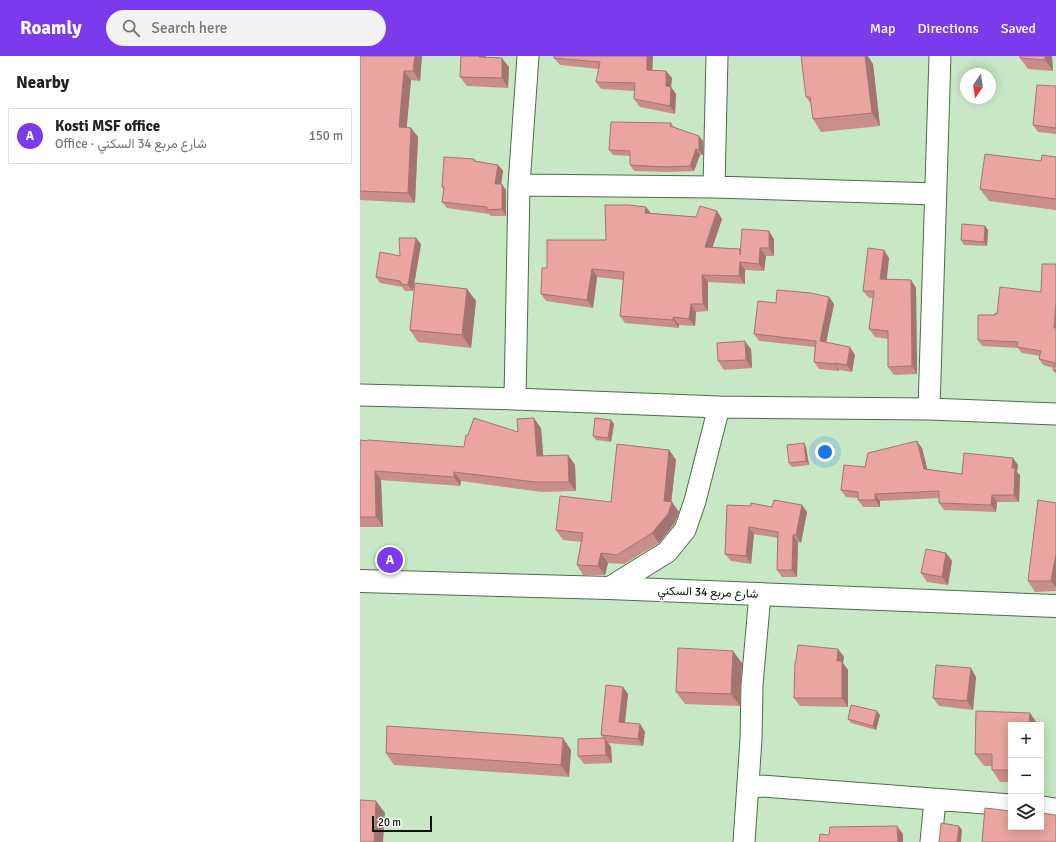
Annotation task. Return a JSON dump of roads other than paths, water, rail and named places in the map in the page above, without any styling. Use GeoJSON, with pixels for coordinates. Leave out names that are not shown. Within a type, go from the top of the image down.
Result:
{"type":"FeatureCollection","features":[{"type":"Feature","properties":{"kind":"street"},"geometry":{"type":"LineString","coordinates":[[515,399],[519,185],[528,56]]}},
{"type":"Feature","properties":{"kind":"street"},"geometry":{"type":"LineString","coordinates":[[714,187],[717,56]]}},
{"type":"Feature","properties":{"kind":"street"},"geometry":{"type":"LineString","coordinates":[[929,409],[940,56]]}},
{"type":"Feature","properties":{"kind":"street"},"geometry":{"type":"LineString","coordinates":[[519,185],[714,187],[935,194]]}},
{"type":"Feature","properties":{"kind":"street"},"geometry":{"type":"LineString","coordinates":[[360,395],[719,407],[929,409],[1056,414]]}},
{"type":"Feature","properties":{"kind":"street"},"geometry":{"type":"LineString","coordinates":[[609,588],[667,552],[685,530],[695,501],[719,407]]}},
{"type":"Feature","properties":{"kind":"street","name":"شارع مربع 34 السكني"},"geometry":{"type":"LineString","coordinates":[[360,581],[609,588],[1056,606]]}},
{"type":"Feature","properties":{"kind":"street"},"geometry":{"type":"LineString","coordinates":[[744,842],[751,739],[752,685],[760,594]]}},
{"type":"Feature","properties":{"kind":"street"},"geometry":{"type":"LineString","coordinates":[[748,785],[1008,805]]}},
{"type":"Feature","properties":{"kind":"street"},"geometry":{"type":"LineString","coordinates":[[931,842],[935,800]]}},
{"type":"Feature","properties":{"kind":"street"},"geometry":{"type":"LineString","coordinates":[[1044,807],[1056,809]]}},
{"type":"Feature","properties":{"kind":"place","name":"Kosti MSF office"},"geometry":{"type":"Point","coordinates":[390,560]}}]}
